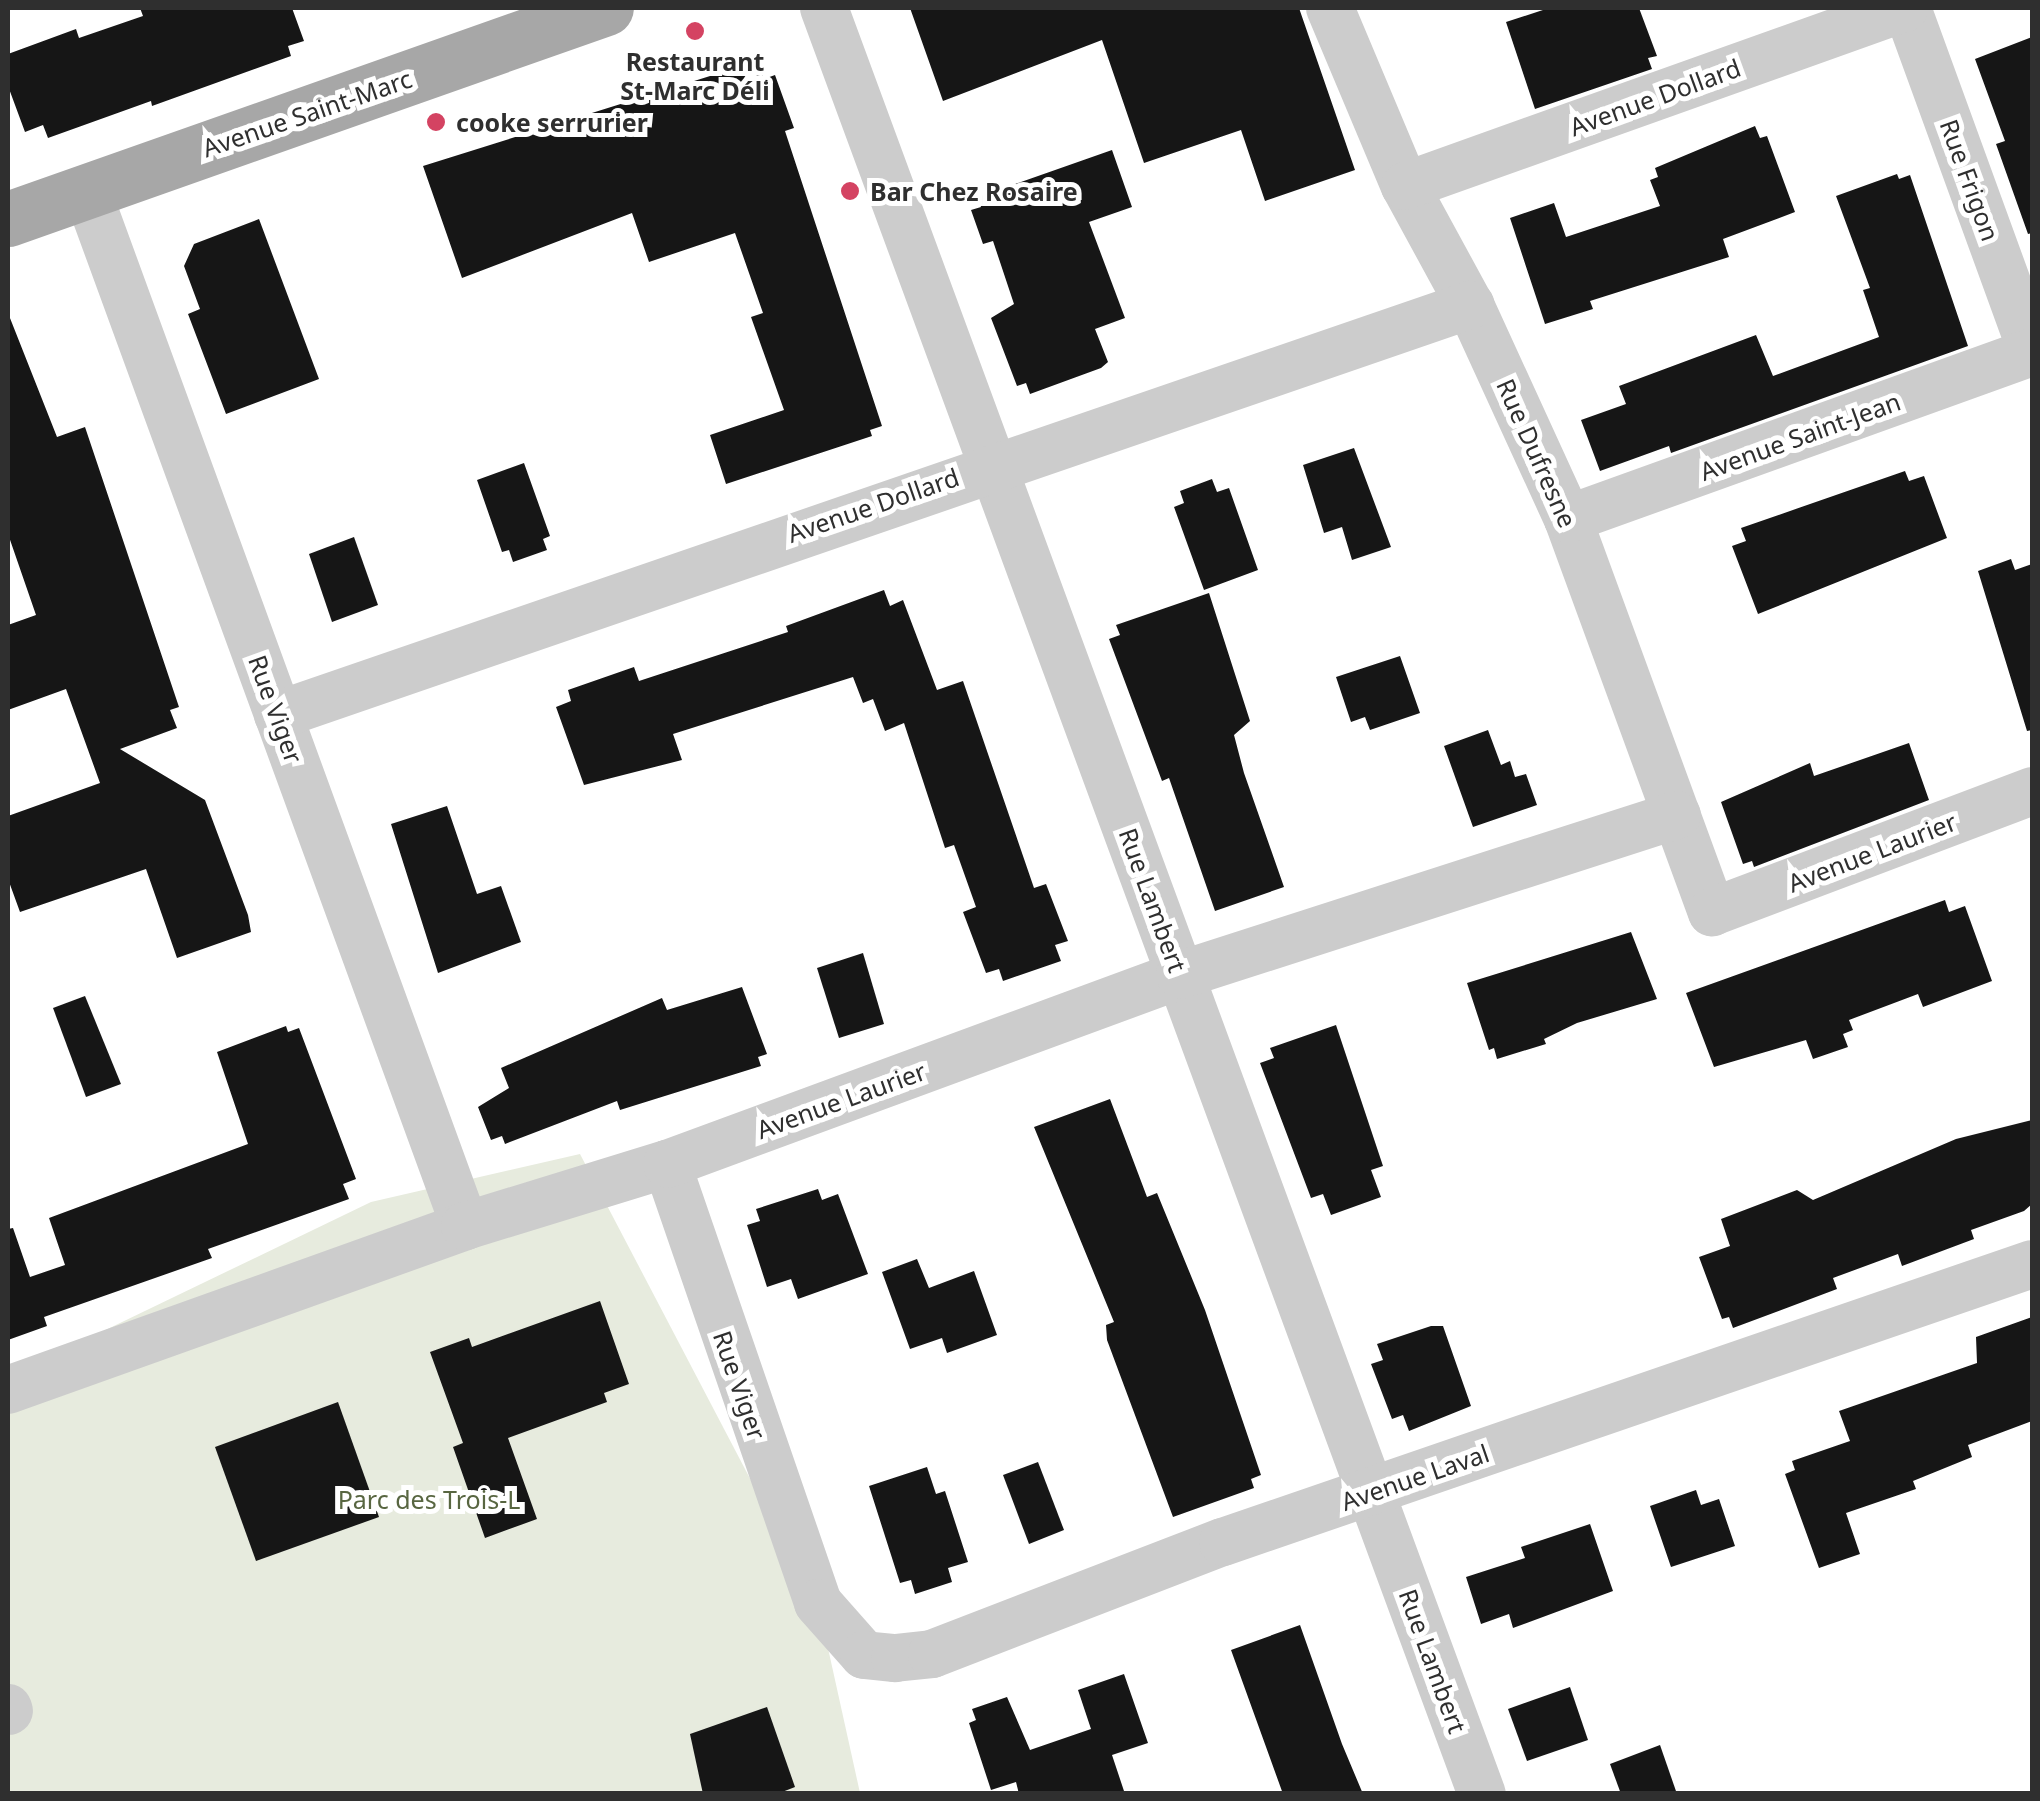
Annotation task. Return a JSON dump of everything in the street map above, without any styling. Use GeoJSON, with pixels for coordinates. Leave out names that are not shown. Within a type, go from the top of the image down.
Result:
{"type":"FeatureCollection","features":[{"type":"Feature","properties":{"kind":"main road","name":"Avenue Saint-Marc"},"geometry":{"type":"LineString","coordinates":[[8,219],[606,8]]}},
{"type":"Feature","properties":{"kind":"street","name":"Rue Lambert"},"geometry":{"type":"LineString","coordinates":[[824,8],[1482,1794]]}},
{"type":"Feature","properties":{"kind":"street","name":"Rue Dufresne"},"geometry":{"type":"LineString","coordinates":[[1330,8],[1405,186],[1470,304],[1568,519],[1712,912]]}},
{"type":"Feature","properties":{"kind":"street","name":"Avenue Dollard"},"geometry":{"type":"LineString","coordinates":[[1405,186],[1906,8]]}},
{"type":"Feature","properties":{"kind":"street","name":"Rue Frigon"},"geometry":{"type":"LineString","coordinates":[[1906,8],[2032,352]]}},
{"type":"Feature","properties":{"kind":"street","name":"Rue Viger"},"geometry":{"type":"LineString","coordinates":[[86,191],[465,1226]]}},
{"type":"Feature","properties":{"kind":"street","name":"Avenue Dollard"},"geometry":{"type":"LineString","coordinates":[[278,714],[992,464],[1470,304]]}},
{"type":"Feature","properties":{"kind":"street","name":"Avenue Saint-Jean"},"geometry":{"type":"LineString","coordinates":[[1568,519],[2032,352]]}},
{"type":"Feature","properties":{"kind":"street","name":"Avenue Laurier"},"geometry":{"type":"LineString","coordinates":[[1712,912],[2032,791]]}},
{"type":"Feature","properties":{"kind":"street","name":"Avenue Laurier"},"geometry":{"type":"LineString","coordinates":[[8,1390],[465,1226],[667,1164],[1180,976],[1677,815]]}},
{"type":"Feature","properties":{"kind":"street","name":"Rue Viger"},"geometry":{"type":"LineString","coordinates":[[667,1164],[818,1603]]}},
{"type":"Feature","properties":{"kind":"street","name":"Avenue Laval"},"geometry":{"type":"LineString","coordinates":[[818,1603],[864,1656],[932,1654],[1370,1492],[2032,1264]]}},
{"type":"Feature","properties":{"kind":"green space","name":"Parc des Trois-L"},"geometry":{"type":"Polygon","coordinates":[[[580,1154],[820,1612],[860,1793],[8,1794],[8,1377],[371,1202],[580,1154]]]}},
{"type":"Feature","properties":{"kind":"building"},"geometry":{"type":"Polygon","coordinates":[[[140,8],[292,8],[304,41],[288,46],[291,56],[152,106],[151,101],[48,138],[43,125],[25,132],[8,86],[8,54],[76,29],[79,38],[143,16],[140,8]]]}},
{"type":"Feature","properties":{"kind":"building"},"geometry":{"type":"Polygon","coordinates":[[[910,8],[1299,8],[1355,170],[1265,201],[1241,130],[1144,163],[1102,40],[943,101],[910,8]]]}},
{"type":"Feature","properties":{"kind":"building"},"geometry":{"type":"Polygon","coordinates":[[[1549,8],[1639,8],[1657,56],[1648,58],[1652,69],[1535,109],[1506,22],[1549,8]]]}},
{"type":"Feature","properties":{"kind":"building"},"geometry":{"type":"Polygon","coordinates":[[[2032,37],[2032,233],[2028,234],[1996,144],[2005,141],[1975,59],[2032,37]]]}},
{"type":"Feature","properties":{"kind":"building"},"geometry":{"type":"Polygon","coordinates":[[[758,61],[764,79],[775,75],[794,128],[785,131],[882,426],[870,430],[872,436],[726,484],[710,435],[784,410],[751,317],[763,313],[735,233],[649,262],[632,213],[462,278],[423,166],[758,61]]]}},
{"type":"Feature","properties":{"kind":"building"},"geometry":{"type":"Polygon","coordinates":[[[1755,126],[1760,138],[1767,136],[1795,212],[1723,239],[1729,257],[1590,301],[1593,309],[1545,324],[1510,218],[1554,203],[1566,237],[1660,206],[1650,180],[1658,177],[1655,168],[1755,126]]]}},
{"type":"Feature","properties":{"kind":"building"},"geometry":{"type":"Polygon","coordinates":[[[1112,150],[1132,207],[1089,222],[1125,318],[1095,329],[1108,362],[1101,368],[1030,394],[1026,383],[1017,386],[991,318],[1014,304],[993,241],[983,244],[971,210],[981,207],[978,197],[1112,150]]]}},
{"type":"Feature","properties":{"kind":"building"},"geometry":{"type":"Polygon","coordinates":[[[1897,174],[1899,179],[1910,175],[1968,346],[1671,453],[1669,446],[1600,471],[1581,420],[1626,404],[1619,386],[1756,335],[1773,376],[1879,337],[1863,290],[1870,288],[1836,196],[1897,174]]]}},
{"type":"Feature","properties":{"kind":"building"},"geometry":{"type":"Polygon","coordinates":[[[259,219],[319,379],[226,414],[188,314],[200,309],[184,266],[194,244],[259,219]]]}},
{"type":"Feature","properties":{"kind":"building"},"geometry":{"type":"Polygon","coordinates":[[[8,313],[57,437],[85,427],[179,707],[170,710],[177,728],[120,749],[205,800],[248,915],[251,932],[177,958],[146,869],[20,912],[8,879],[8,816],[100,783],[66,689],[8,710],[8,625],[36,615],[8,534],[8,313]]]}},
{"type":"Feature","properties":{"kind":"building"},"geometry":{"type":"Polygon","coordinates":[[[1354,448],[1391,547],[1352,560],[1342,527],[1324,533],[1303,465],[1354,448]]]}},
{"type":"Feature","properties":{"kind":"building"},"geometry":{"type":"Polygon","coordinates":[[[524,463],[550,536],[543,539],[547,550],[513,562],[509,550],[502,552],[477,480],[524,463]]]}},
{"type":"Feature","properties":{"kind":"building"},"geometry":{"type":"Polygon","coordinates":[[[1905,471],[1909,481],[1924,476],[1947,538],[1758,614],[1732,546],[1746,541],[1741,528],[1905,471]]]}},
{"type":"Feature","properties":{"kind":"building"},"geometry":{"type":"Polygon","coordinates":[[[1212,479],[1217,492],[1229,488],[1258,570],[1204,590],[1174,507],[1184,503],[1180,491],[1212,479]]]}},
{"type":"Feature","properties":{"kind":"building"},"geometry":{"type":"Polygon","coordinates":[[[354,537],[378,605],[332,622],[309,554],[354,537]]]}},
{"type":"Feature","properties":{"kind":"building"},"geometry":{"type":"Polygon","coordinates":[[[2011,559],[2015,570],[2032,564],[2032,730],[2027,731],[1978,571],[2011,559]]]}},
{"type":"Feature","properties":{"kind":"building"},"geometry":{"type":"Polygon","coordinates":[[[884,590],[890,606],[903,600],[937,690],[963,681],[1034,888],[1046,884],[1068,941],[1055,945],[1061,961],[1003,981],[999,969],[986,973],[963,912],[976,907],[954,845],[945,848],[904,723],[885,731],[873,699],[863,703],[853,677],[673,734],[682,760],[584,785],[556,707],[571,701],[568,690],[634,667],[639,681],[788,632],[786,626],[884,590]]]}},
{"type":"Feature","properties":{"kind":"building"},"geometry":{"type":"Polygon","coordinates":[[[1209,593],[1250,721],[1234,735],[1284,887],[1215,911],[1169,778],[1162,781],[1109,639],[1120,635],[1116,625],[1209,593]]]}},
{"type":"Feature","properties":{"kind":"building"},"geometry":{"type":"Polygon","coordinates":[[[1400,656],[1420,713],[1370,730],[1365,717],[1351,722],[1336,677],[1400,656]]]}},
{"type":"Feature","properties":{"kind":"building"},"geometry":{"type":"Polygon","coordinates":[[[1488,730],[1501,765],[1510,761],[1515,777],[1526,774],[1537,805],[1473,827],[1444,746],[1488,730]]]}},
{"type":"Feature","properties":{"kind":"building"},"geometry":{"type":"Polygon","coordinates":[[[1909,743],[1929,800],[1754,867],[1752,861],[1743,864],[1721,802],[1810,763],[1814,776],[1909,743]]]}},
{"type":"Feature","properties":{"kind":"building"},"geometry":{"type":"Polygon","coordinates":[[[447,806],[477,894],[501,886],[521,942],[438,973],[391,824],[447,806]]]}},
{"type":"Feature","properties":{"kind":"building"},"geometry":{"type":"Polygon","coordinates":[[[1945,900],[1949,912],[1965,906],[1992,981],[1923,1007],[1918,994],[1849,1020],[1853,1030],[1843,1034],[1848,1047],[1813,1059],[1806,1040],[1714,1067],[1686,993],[1945,900]]]}},
{"type":"Feature","properties":{"kind":"building"},"geometry":{"type":"Polygon","coordinates":[[[1631,932],[1657,999],[1577,1023],[1544,1039],[1546,1044],[1497,1059],[1494,1048],[1489,1050],[1467,983],[1631,932]]]}},
{"type":"Feature","properties":{"kind":"building"},"geometry":{"type":"Polygon","coordinates":[[[863,953],[884,1024],[839,1038],[817,968],[863,953]]]}},
{"type":"Feature","properties":{"kind":"building"},"geometry":{"type":"Polygon","coordinates":[[[742,987],[767,1054],[758,1057],[761,1066],[620,1110],[617,1101],[505,1144],[502,1136],[491,1140],[478,1107],[509,1088],[501,1068],[662,998],[667,1010],[742,987]]]}},
{"type":"Feature","properties":{"kind":"building"},"geometry":{"type":"Polygon","coordinates":[[[85,996],[121,1084],[86,1097],[53,1008],[85,996]]]}},
{"type":"Feature","properties":{"kind":"building"},"geometry":{"type":"Polygon","coordinates":[[[1336,1025],[1383,1166],[1371,1170],[1381,1197],[1331,1215],[1323,1194],[1311,1198],[1260,1063],[1274,1058],[1270,1048],[1336,1025]]]}},
{"type":"Feature","properties":{"kind":"building"},"geometry":{"type":"Polygon","coordinates":[[[286,1026],[288,1032],[299,1028],[356,1179],[343,1184],[349,1199],[208,1249],[212,1258],[44,1317],[47,1326],[8,1340],[8,1229],[13,1228],[30,1277],[65,1265],[49,1218],[248,1144],[217,1052],[286,1026]]]}},
{"type":"Feature","properties":{"kind":"building"},"geometry":{"type":"Polygon","coordinates":[[[1110,1099],[1147,1197],[1157,1193],[1205,1310],[1261,1475],[1251,1479],[1254,1488],[1173,1517],[1107,1340],[1106,1325],[1114,1322],[1034,1127],[1110,1099]]]}},
{"type":"Feature","properties":{"kind":"building"},"geometry":{"type":"Polygon","coordinates":[[[2032,1120],[2032,1204],[2024,1211],[1971,1230],[1974,1239],[1902,1266],[1898,1254],[1833,1278],[1837,1289],[1733,1328],[1729,1317],[1722,1319],[1699,1257],[1730,1246],[1721,1219],[1797,1190],[1813,1200],[1956,1139],[2032,1120]]]}},
{"type":"Feature","properties":{"kind":"building"},"geometry":{"type":"Polygon","coordinates":[[[818,1189],[822,1200],[838,1194],[868,1274],[798,1299],[791,1279],[767,1287],[747,1225],[760,1221],[756,1209],[818,1189]]]}},
{"type":"Feature","properties":{"kind":"building"},"geometry":{"type":"Polygon","coordinates":[[[917,1259],[929,1288],[974,1271],[997,1335],[947,1353],[942,1338],[910,1349],[882,1272],[917,1259]]]}},
{"type":"Feature","properties":{"kind":"building"},"geometry":{"type":"Polygon","coordinates":[[[600,1301],[629,1384],[604,1393],[607,1402],[508,1438],[537,1519],[485,1538],[453,1447],[463,1443],[430,1352],[469,1338],[472,1347],[600,1301]]]}},
{"type":"Feature","properties":{"kind":"building"},"geometry":{"type":"Polygon","coordinates":[[[2032,1317],[2032,1421],[1968,1445],[1972,1457],[1913,1481],[1916,1489],[1846,1513],[1860,1554],[1819,1568],[1785,1474],[1795,1470],[1792,1461],[1850,1441],[1839,1411],[1977,1363],[1976,1337],[2032,1317]]]}},
{"type":"Feature","properties":{"kind":"building"},"geometry":{"type":"Polygon","coordinates":[[[1431,1326],[1443,1326],[1471,1406],[1409,1431],[1403,1415],[1392,1419],[1371,1364],[1383,1360],[1377,1344],[1431,1326]]]}},
{"type":"Feature","properties":{"kind":"building"},"geometry":{"type":"Polygon","coordinates":[[[338,1402],[379,1517],[256,1561],[215,1447],[338,1402]]]}},
{"type":"Feature","properties":{"kind":"building"},"geometry":{"type":"Polygon","coordinates":[[[1038,1462],[1064,1530],[1029,1544],[1003,1475],[1038,1462]]]}},
{"type":"Feature","properties":{"kind":"building"},"geometry":{"type":"Polygon","coordinates":[[[927,1467],[936,1494],[945,1491],[968,1562],[948,1568],[952,1582],[915,1594],[911,1580],[900,1583],[869,1486],[927,1467]]]}},
{"type":"Feature","properties":{"kind":"building"},"geometry":{"type":"Polygon","coordinates":[[[1696,1490],[1701,1505],[1719,1499],[1735,1546],[1671,1567],[1650,1506],[1696,1490]]]}},
{"type":"Feature","properties":{"kind":"building"},"geometry":{"type":"Polygon","coordinates":[[[1590,1524],[1613,1591],[1513,1628],[1509,1614],[1481,1624],[1466,1577],[1525,1558],[1521,1547],[1590,1524]]]}},
{"type":"Feature","properties":{"kind":"building"},"geometry":{"type":"Polygon","coordinates":[[[1300,1625],[1363,1794],[1283,1794],[1231,1650],[1300,1625]]]}},
{"type":"Feature","properties":{"kind":"building"},"geometry":{"type":"Polygon","coordinates":[[[1124,1674],[1148,1743],[1112,1755],[1125,1794],[1019,1794],[1016,1782],[991,1790],[969,1723],[976,1720],[972,1709],[1007,1697],[1030,1750],[1091,1729],[1078,1690],[1124,1674]]]}},
{"type":"Feature","properties":{"kind":"building"},"geometry":{"type":"Polygon","coordinates":[[[1570,1687],[1588,1740],[1527,1761],[1508,1709],[1570,1687]]]}},
{"type":"Feature","properties":{"kind":"building"},"geometry":{"type":"Polygon","coordinates":[[[767,1707],[795,1787],[777,1794],[703,1794],[690,1734],[767,1707]]]}},
{"type":"Feature","properties":{"kind":"building"},"geometry":{"type":"Polygon","coordinates":[[[1660,1745],[1677,1794],[1621,1794],[1610,1764],[1660,1745]]]}},
{"type":"Feature","properties":{"kind":"place","name":"Restaurant St-Marc Déli"},"geometry":{"type":"Point","coordinates":[695,31]}},
{"type":"Feature","properties":{"kind":"place","name":"cooke serrurier"},"geometry":{"type":"Point","coordinates":[436,122]}},
{"type":"Feature","properties":{"kind":"place","name":"Bar Chez Rosaire"},"geometry":{"type":"Point","coordinates":[850,191]}}]}
